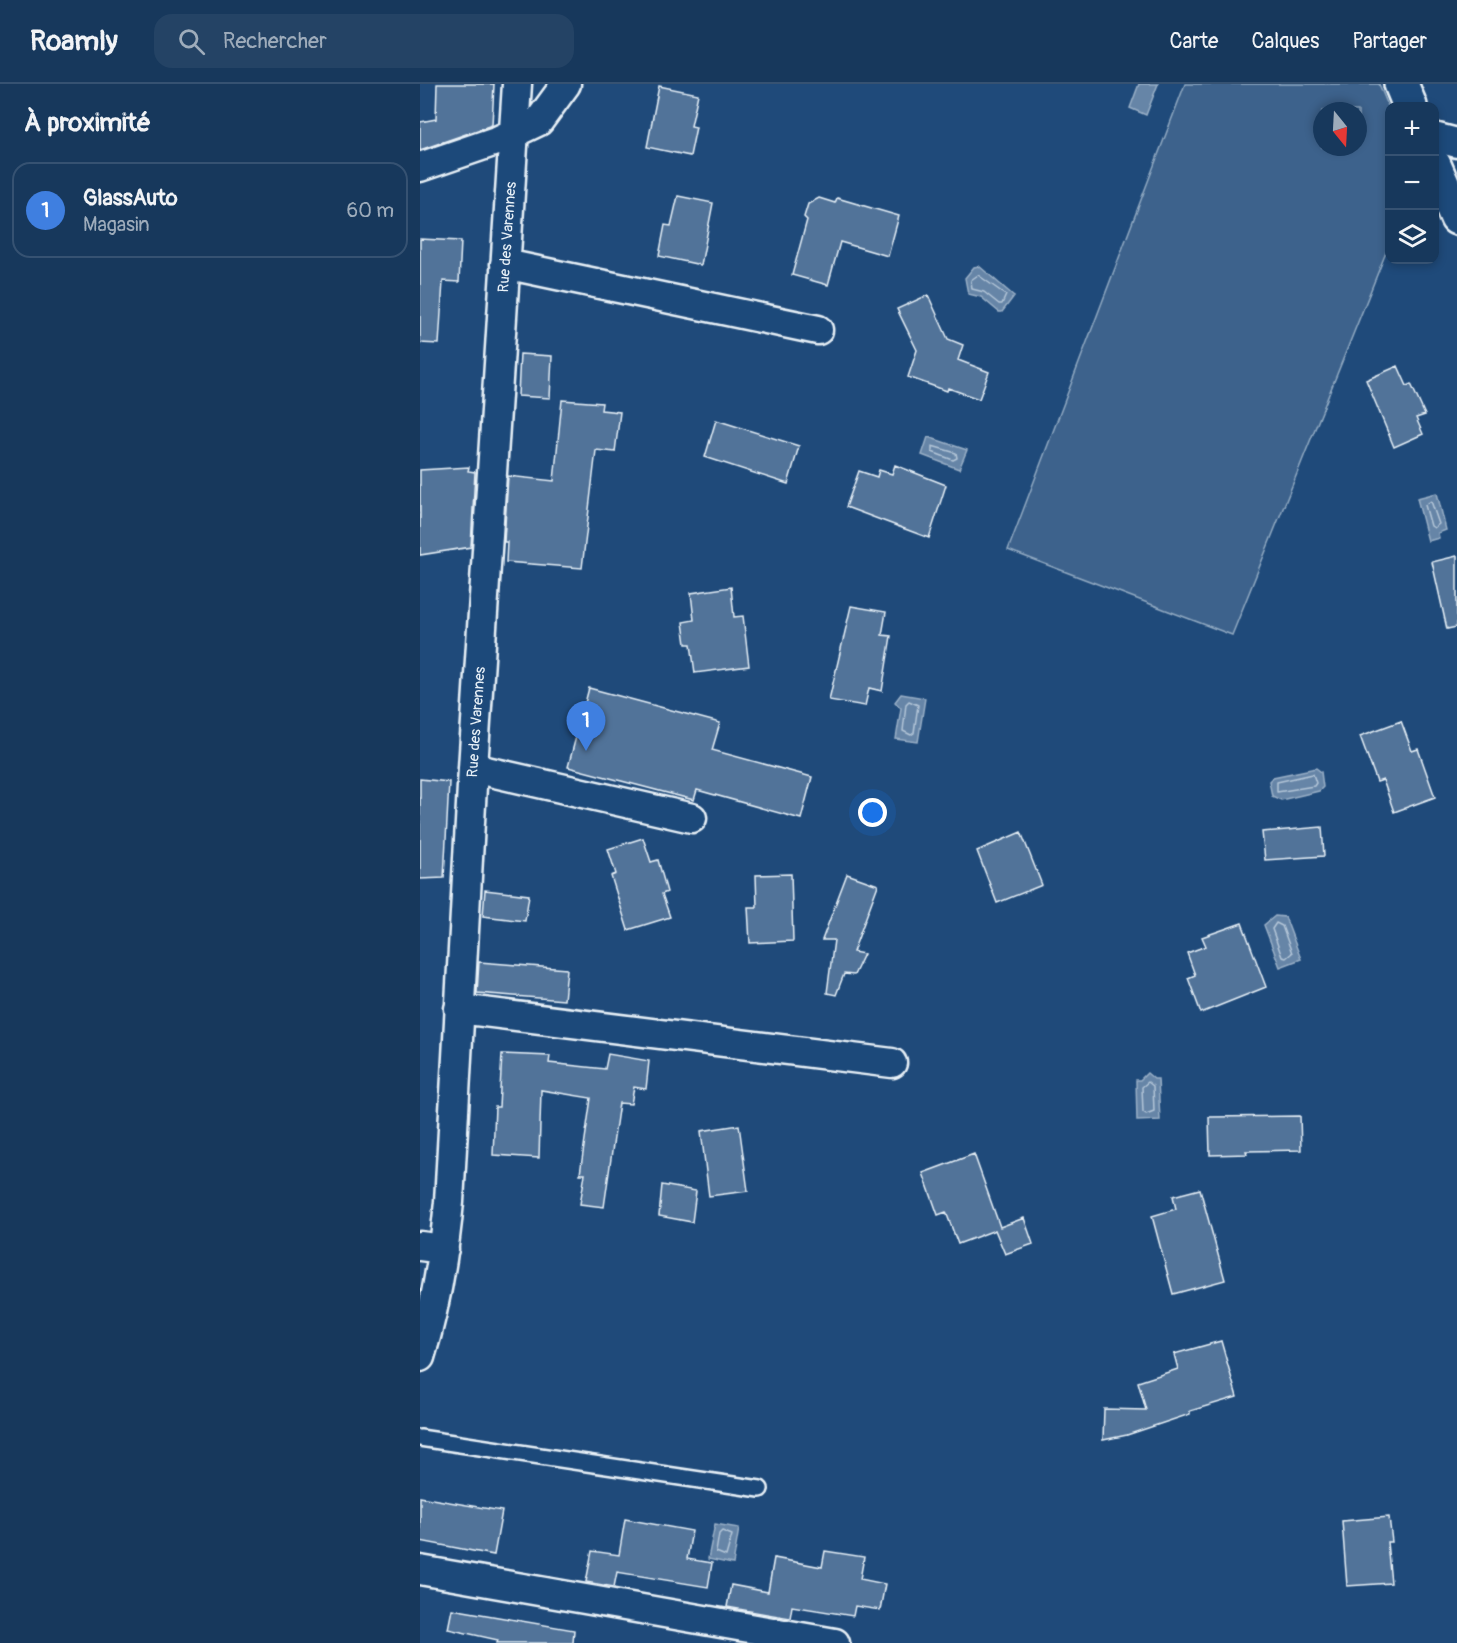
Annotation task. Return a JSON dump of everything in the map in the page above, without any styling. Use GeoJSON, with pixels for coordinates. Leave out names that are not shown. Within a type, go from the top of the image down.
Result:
{"type":"FeatureCollection","features":[{"type":"Feature","properties":{"kind":"main road"},"geometry":{"type":"LineString","coordinates":[[1401,84],[1408,102]]}},
{"type":"Feature","properties":{"kind":"main road"},"geometry":{"type":"LineString","coordinates":[[1439,177],[1457,218]]}},
{"type":"Feature","properties":{"kind":"street","name":"Rue des Varennes"},"geometry":{"type":"LineString","coordinates":[[420,1357],[429,1328],[432,1248],[449,1202],[473,768],[517,84]]}},
{"type":"Feature","properties":{"kind":"street"},"geometry":{"type":"LineString","coordinates":[[420,167],[514,135],[539,121],[566,84]]}},
{"type":"Feature","properties":{"kind":"street"},"geometry":{"type":"LineString","coordinates":[[1439,138],[1457,142]]}},
{"type":"Feature","properties":{"kind":"street"},"geometry":{"type":"LineString","coordinates":[[505,264],[818,330]]}},
{"type":"Feature","properties":{"kind":"street"},"geometry":{"type":"LineString","coordinates":[[473,768],[692,818]]}},
{"type":"Feature","properties":{"kind":"street"},"geometry":{"type":"LineString","coordinates":[[459,1009],[892,1063]]}},
{"type":"Feature","properties":{"kind":"street"},"geometry":{"type":"LineString","coordinates":[[420,1570],[835,1643]]}},
{"type":"Feature","properties":{"kind":"lane"},"geometry":{"type":"LineString","coordinates":[[420,1438],[760,1489]]}},
{"type":"Feature","properties":{"kind":"shaded area"},"geometry":{"type":"Polygon","coordinates":[[[1185,84],[1379,84],[1386,102],[1385,255],[1232,635],[1008,550],[1185,84]]]}},
{"type":"Feature","properties":{"kind":"water"},"geometry":{"type":"Polygon","coordinates":[[[1139,84],[1158,84],[1146,115],[1130,108],[1139,84]]]}},
{"type":"Feature","properties":{"kind":"water"},"geometry":{"type":"Polygon","coordinates":[[[979,266],[1014,296],[1002,312],[981,297],[968,294],[965,278],[974,267],[979,266]]]}},
{"type":"Feature","properties":{"kind":"water"},"geometry":{"type":"Polygon","coordinates":[[[928,437],[967,450],[959,469],[922,455],[928,437]]]}},
{"type":"Feature","properties":{"kind":"water"},"geometry":{"type":"Polygon","coordinates":[[[1437,493],[1446,530],[1438,533],[1439,538],[1428,541],[1417,498],[1437,493]]]}},
{"type":"Feature","properties":{"kind":"water"},"geometry":{"type":"Polygon","coordinates":[[[901,694],[925,698],[918,742],[896,739],[901,708],[895,702],[901,694]]]}},
{"type":"Feature","properties":{"kind":"water"},"geometry":{"type":"Polygon","coordinates":[[[1316,768],[1321,772],[1323,787],[1319,791],[1281,800],[1272,796],[1269,781],[1273,777],[1316,768]]]}},
{"type":"Feature","properties":{"kind":"water"},"geometry":{"type":"Polygon","coordinates":[[[1275,916],[1285,917],[1301,959],[1280,967],[1264,925],[1275,916]]]}},
{"type":"Feature","properties":{"kind":"water"},"geometry":{"type":"Polygon","coordinates":[[[1147,1073],[1154,1079],[1158,1079],[1160,1120],[1137,1121],[1136,1080],[1140,1080],[1147,1073]]]}},
{"type":"Feature","properties":{"kind":"water"},"geometry":{"type":"Polygon","coordinates":[[[715,1524],[739,1528],[733,1564],[708,1559],[715,1524]]]}},
{"type":"Feature","properties":{"kind":"building"},"geometry":{"type":"Polygon","coordinates":[[[437,84],[494,84],[492,125],[420,150],[420,122],[436,119],[437,84]]]}},
{"type":"Feature","properties":{"kind":"building"},"geometry":{"type":"Polygon","coordinates":[[[659,86],[698,94],[691,126],[696,127],[690,156],[647,147],[659,86]]]}},
{"type":"Feature","properties":{"kind":"building"},"geometry":{"type":"Polygon","coordinates":[[[678,196],[713,203],[701,265],[659,256],[665,225],[671,226],[678,196]]]}},
{"type":"Feature","properties":{"kind":"building"},"geometry":{"type":"Polygon","coordinates":[[[819,198],[835,203],[837,198],[899,216],[888,256],[840,242],[828,285],[792,275],[807,220],[804,217],[808,204],[819,198]]]}},
{"type":"Feature","properties":{"kind":"building"},"geometry":{"type":"Polygon","coordinates":[[[420,239],[461,241],[459,282],[443,281],[439,344],[420,343],[420,239]]]}},
{"type":"Feature","properties":{"kind":"building"},"geometry":{"type":"Polygon","coordinates":[[[928,295],[948,339],[963,345],[958,360],[989,372],[979,399],[948,388],[947,391],[908,377],[917,350],[897,309],[928,295]]]}},
{"type":"Feature","properties":{"kind":"building"},"geometry":{"type":"Polygon","coordinates":[[[520,354],[552,356],[550,398],[518,396],[520,354]]]}},
{"type":"Feature","properties":{"kind":"building"},"geometry":{"type":"Polygon","coordinates":[[[1398,366],[1407,386],[1411,384],[1425,415],[1416,418],[1423,434],[1394,447],[1366,380],[1398,366]]]}},
{"type":"Feature","properties":{"kind":"building"},"geometry":{"type":"Polygon","coordinates":[[[562,400],[602,403],[601,410],[620,412],[615,452],[596,450],[582,568],[506,562],[507,542],[504,542],[508,476],[554,481],[562,400]]]}},
{"type":"Feature","properties":{"kind":"building"},"geometry":{"type":"Polygon","coordinates":[[[716,420],[799,446],[788,484],[705,457],[716,420]]]}},
{"type":"Feature","properties":{"kind":"building"},"geometry":{"type":"Polygon","coordinates":[[[895,465],[946,485],[929,538],[846,507],[859,471],[877,477],[879,470],[892,474],[895,465]]]}},
{"type":"Feature","properties":{"kind":"building"},"geometry":{"type":"Polygon","coordinates":[[[469,467],[468,471],[475,472],[471,547],[420,555],[420,470],[469,467]]]}},
{"type":"Feature","properties":{"kind":"building"},"geometry":{"type":"Polygon","coordinates":[[[1457,556],[1457,627],[1447,629],[1432,562],[1457,556]]]}},
{"type":"Feature","properties":{"kind":"building"},"geometry":{"type":"Polygon","coordinates":[[[731,587],[734,617],[743,616],[749,666],[695,673],[691,644],[686,644],[683,622],[694,620],[691,593],[731,587]]]}},
{"type":"Feature","properties":{"kind":"building"},"geometry":{"type":"Polygon","coordinates":[[[851,606],[886,612],[882,635],[891,636],[882,691],[869,688],[865,706],[829,700],[851,606]]]}},
{"type":"Feature","properties":{"kind":"building"},"geometry":{"type":"Polygon","coordinates":[[[589,688],[720,723],[712,750],[812,777],[801,819],[697,790],[694,800],[568,767],[589,688]]]}},
{"type":"Feature","properties":{"kind":"building"},"geometry":{"type":"Polygon","coordinates":[[[1401,721],[1412,751],[1418,749],[1435,797],[1394,812],[1383,780],[1377,782],[1360,736],[1401,721]]]}},
{"type":"Feature","properties":{"kind":"building"},"geometry":{"type":"Polygon","coordinates":[[[420,779],[449,782],[444,878],[420,879],[420,779]]]}},
{"type":"Feature","properties":{"kind":"building"},"geometry":{"type":"Polygon","coordinates":[[[1322,827],[1324,856],[1265,860],[1262,832],[1322,827]]]}},
{"type":"Feature","properties":{"kind":"building"},"geometry":{"type":"Polygon","coordinates":[[[1021,832],[1042,885],[997,903],[977,851],[1021,832]]]}},
{"type":"Feature","properties":{"kind":"building"},"geometry":{"type":"Polygon","coordinates":[[[643,838],[651,862],[658,860],[667,892],[662,894],[670,917],[628,930],[611,876],[616,874],[608,849],[643,838]]]}},
{"type":"Feature","properties":{"kind":"building"},"geometry":{"type":"Polygon","coordinates":[[[791,874],[793,941],[750,943],[748,907],[757,907],[756,875],[791,874]]]}},
{"type":"Feature","properties":{"kind":"building"},"geometry":{"type":"Polygon","coordinates":[[[847,874],[878,885],[853,952],[864,954],[854,975],[844,974],[836,995],[827,993],[834,940],[822,940],[847,874]]]}},
{"type":"Feature","properties":{"kind":"building"},"geometry":{"type":"Polygon","coordinates":[[[485,890],[529,895],[525,921],[483,916],[485,890]]]}},
{"type":"Feature","properties":{"kind":"building"},"geometry":{"type":"Polygon","coordinates":[[[1242,923],[1266,987],[1201,1013],[1188,978],[1195,975],[1187,953],[1206,946],[1202,937],[1242,923]]]}},
{"type":"Feature","properties":{"kind":"building"},"geometry":{"type":"Polygon","coordinates":[[[479,962],[567,969],[564,1000],[477,993],[479,962]]]}},
{"type":"Feature","properties":{"kind":"building"},"geometry":{"type":"Polygon","coordinates":[[[502,1054],[550,1056],[549,1063],[605,1069],[608,1054],[649,1061],[646,1089],[634,1087],[631,1104],[619,1103],[604,1207],[580,1204],[585,1174],[580,1174],[591,1098],[541,1090],[539,1158],[493,1155],[495,1107],[499,1107],[502,1054]]]}},
{"type":"Feature","properties":{"kind":"building"},"geometry":{"type":"Polygon","coordinates":[[[1300,1116],[1301,1150],[1246,1151],[1247,1154],[1210,1155],[1209,1117],[1300,1116]]]}},
{"type":"Feature","properties":{"kind":"building"},"geometry":{"type":"Polygon","coordinates":[[[739,1125],[748,1191],[709,1196],[701,1131],[739,1125]]]}},
{"type":"Feature","properties":{"kind":"building"},"geometry":{"type":"Polygon","coordinates":[[[974,1154],[1000,1227],[1024,1218],[1033,1244],[1005,1254],[995,1230],[958,1244],[946,1212],[938,1215],[923,1173],[974,1154]]]}},
{"type":"Feature","properties":{"kind":"building"},"geometry":{"type":"Polygon","coordinates":[[[662,1185],[696,1191],[692,1222],[659,1216],[662,1185]]]}},
{"type":"Feature","properties":{"kind":"building"},"geometry":{"type":"Polygon","coordinates":[[[1200,1189],[1225,1280],[1173,1294],[1152,1216],[1176,1209],[1173,1196],[1200,1189]]]}},
{"type":"Feature","properties":{"kind":"building"},"geometry":{"type":"Polygon","coordinates":[[[1221,1341],[1237,1397],[1190,1411],[1190,1414],[1127,1435],[1103,1440],[1104,1409],[1146,1410],[1138,1382],[1178,1369],[1174,1354],[1221,1341]]]}},
{"type":"Feature","properties":{"kind":"building"},"geometry":{"type":"Polygon","coordinates":[[[420,1497],[502,1511],[494,1555],[420,1541],[420,1497]]]}},
{"type":"Feature","properties":{"kind":"building"},"geometry":{"type":"Polygon","coordinates":[[[1389,1517],[1392,1542],[1387,1542],[1391,1583],[1347,1586],[1342,1521],[1389,1517]]]}},
{"type":"Feature","properties":{"kind":"building"},"geometry":{"type":"Polygon","coordinates":[[[625,1519],[692,1531],[687,1559],[712,1563],[708,1587],[617,1572],[614,1587],[586,1582],[592,1551],[619,1555],[625,1519]]]}},
{"type":"Feature","properties":{"kind":"building"},"geometry":{"type":"Polygon","coordinates":[[[825,1551],[864,1557],[860,1579],[885,1584],[880,1610],[855,1606],[853,1616],[792,1606],[790,1618],[727,1607],[731,1585],[768,1592],[774,1558],[822,1567],[825,1551]]]}},
{"type":"Feature","properties":{"kind":"building"},"geometry":{"type":"Polygon","coordinates":[[[452,1609],[574,1630],[573,1643],[497,1643],[498,1640],[448,1629],[452,1609]]]}},
{"type":"Feature","properties":{"kind":"place","name":"GlassAuto"},"geometry":{"type":"Point","coordinates":[586,751]}}]}
